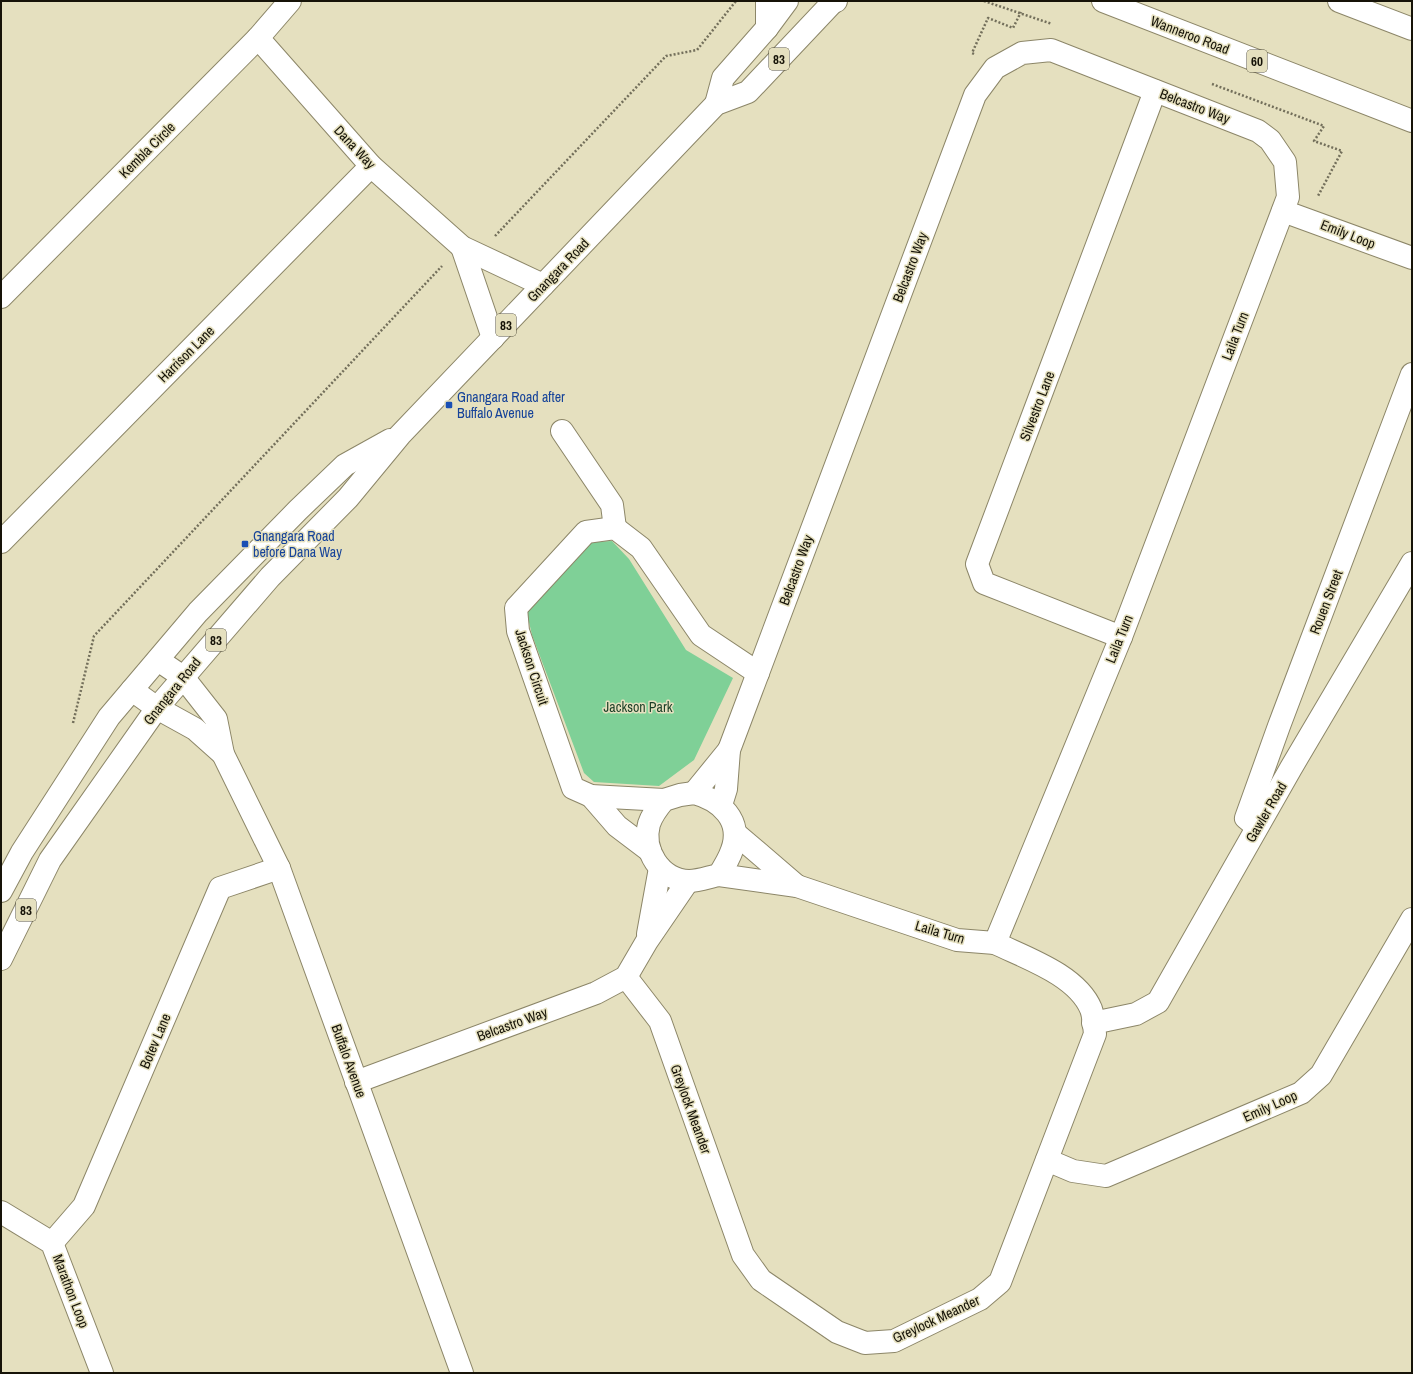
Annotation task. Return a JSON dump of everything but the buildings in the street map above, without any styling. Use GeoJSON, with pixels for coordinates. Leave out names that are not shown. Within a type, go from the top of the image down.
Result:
{"type":"FeatureCollection","features":[{"type":"Feature","properties":{"kind":"main road","name":"Kembla Circle"},"geometry":{"type":"LineString","coordinates":[[1,297],[258,38],[290,1]]}},
{"type":"Feature","properties":{"kind":"main road"},"geometry":{"type":"LineString","coordinates":[[767,1],[767,28]]}},
{"type":"Feature","properties":{"kind":"main road","name":"Gnangara Road"},"geometry":{"type":"LineString","coordinates":[[716,104],[723,78],[767,28],[787,1]]}},
{"type":"Feature","properties":{"kind":"main road","name":"Gnangara Road"},"geometry":{"type":"LineString","coordinates":[[1,960],[50,860],[156,708],[270,577],[348,498],[400,435],[716,104],[748,92],[835,1]]}},
{"type":"Feature","properties":{"kind":"main road","name":"Wanneroo Road"},"geometry":{"type":"LineString","coordinates":[[1103,1],[1412,120]]}},
{"type":"Feature","properties":{"kind":"main road"},"geometry":{"type":"LineString","coordinates":[[1339,1],[1412,29]]}},
{"type":"Feature","properties":{"kind":"main road","name":"Dana Way"},"geometry":{"type":"LineString","coordinates":[[258,38],[371,166],[462,247],[543,286]]}},
{"type":"Feature","properties":{"kind":"main road","name":"Belcastro Way"},"geometry":{"type":"LineString","coordinates":[[721,805],[726,789],[729,750],[810,532],[975,95],[995,68],[1022,53],[1051,50],[1258,131],[1270,140]]}},
{"type":"Feature","properties":{"kind":"main road","name":"Silvestro Lane"},"geometry":{"type":"LineString","coordinates":[[1121,636],[984,583],[977,564],[1155,91]]}},
{"type":"Feature","properties":{"kind":"main road","name":"Laila Turn"},"geometry":{"type":"LineString","coordinates":[[719,875],[797,886],[957,940],[995,943],[1121,636],[1288,197],[1285,162],[1270,140]]}},
{"type":"Feature","properties":{"kind":"main road","name":"Harrison Lane"},"geometry":{"type":"LineString","coordinates":[[1,542],[371,166]]}},
{"type":"Feature","properties":{"kind":"main road","name":"Emily Loop"},"geometry":{"type":"LineString","coordinates":[[1283,211],[1306,218],[1412,258]]}},
{"type":"Feature","properties":{"kind":"main road","name":"Dana Way"},"geometry":{"type":"LineString","coordinates":[[462,247],[493,338]]}},
{"type":"Feature","properties":{"kind":"main road","name":"Rouen Street"},"geometry":{"type":"LineString","coordinates":[[1257,827],[1246,818],[1281,719],[1412,374]]}},
{"type":"Feature","properties":{"kind":"main road"},"geometry":{"type":"LineString","coordinates":[[562,431],[612,505],[615,528],[641,548],[702,635],[758,673]]}},
{"type":"Feature","properties":{"kind":"main road","name":"Gnangara Road"},"geometry":{"type":"LineString","coordinates":[[1,892],[22,852],[109,717],[198,612],[298,510],[345,465],[400,435]]}},
{"type":"Feature","properties":{"kind":"main road","name":"Jackson Circuit"},"geometry":{"type":"LineString","coordinates":[[615,528],[586,532],[516,608],[518,631],[573,788],[591,796],[664,800]]}},
{"type":"Feature","properties":{"kind":"main road","name":"Gawler Road"},"geometry":{"type":"LineString","coordinates":[[1093,1022],[1136,1014],[1158,1002],[1257,827],[1412,563]]}},
{"type":"Feature","properties":{"kind":"main road","name":"Buffalo Avenue"},"geometry":{"type":"LineString","coordinates":[[158,660],[183,677],[216,719],[223,754],[279,868],[356,1082],[456,1371]]}},
{"type":"Feature","properties":{"kind":"main road","name":"Buffalo Avenue"},"geometry":{"type":"LineString","coordinates":[[132,690],[156,708],[195,729],[223,754]]}},
{"type":"Feature","properties":{"kind":"main road","name":"Belcastro Way"},"geometry":{"type":"LineString","coordinates":[[694,793],[729,750]]}},
{"type":"Feature","properties":{"kind":"main road"},"geometry":{"type":"LineString","coordinates":[[694,793],[708,797],[721,805],[730,818],[734,833],[733,848],[719,875],[688,881],[674,878],[655,860],[647,839],[650,823],[664,800],[680,795],[694,793]]}},
{"type":"Feature","properties":{"kind":"main road","name":"Jackson Circuit"},"geometry":{"type":"LineString","coordinates":[[591,796],[617,826],[655,860]]}},
{"type":"Feature","properties":{"kind":"main road","name":"Laila Turn"},"geometry":{"type":"LineString","coordinates":[[734,833],[797,886]]}},
{"type":"Feature","properties":{"kind":"main road","name":"Belcastro Way"},"geometry":{"type":"LineString","coordinates":[[647,941],[655,860]]}},
{"type":"Feature","properties":{"kind":"main road","name":"Botev Lane"},"geometry":{"type":"LineString","coordinates":[[52,1243],[84,1206],[220,888],[279,868]]}},
{"type":"Feature","properties":{"kind":"main road","name":"Belcastro Way"},"geometry":{"type":"LineString","coordinates":[[356,1082],[596,993],[626,976],[647,941],[688,881]]}},
{"type":"Feature","properties":{"kind":"main road","name":"Emily Loop"},"geometry":{"type":"LineString","coordinates":[[1047,1160],[1073,1171],[1106,1176],[1301,1093],[1321,1075],[1412,919]]}},
{"type":"Feature","properties":{"kind":"main road","name":"Greylock Meander"},"geometry":{"type":"LineString","coordinates":[[626,976],[660,1021],[744,1255],[761,1280],[837,1332],[866,1343],[894,1341],[980,1299],[1000,1282],[1095,1034],[1091,1010],[1079,990],[1051,970],[995,943]]}},
{"type":"Feature","properties":{"kind":"main road","name":"Marathon Loop"},"geometry":{"type":"LineString","coordinates":[[1,1212],[52,1243],[102,1373]]}},
{"type":"Feature","properties":{"kind":"path"},"geometry":{"type":"LineString","coordinates":[[72,727],[94,636],[428,281],[462,247],[494,237],[666,56],[697,50],[736,1]]}},
{"type":"Feature","properties":{"kind":"path"},"geometry":{"type":"LineString","coordinates":[[995,68],[972,53],[988,18],[1013,28],[1021,12]]}},
{"type":"Feature","properties":{"kind":"path"},"geometry":{"type":"LineString","coordinates":[[1306,218],[1342,151],[1314,141],[1324,126]]}},
{"type":"Feature","properties":{"kind":"green space","name":"Jackson Park"},"geometry":{"type":"Polygon","coordinates":[[[612,541],[629,559],[686,650],[733,678],[694,760],[659,786],[594,782],[584,773],[532,635],[526,609],[592,542],[612,541]]]}},
{"type":"Feature","properties":{"kind":"place","name":"Gnangara Road after Buffalo Avenue"},"geometry":{"type":"Point","coordinates":[449,405]}},
{"type":"Feature","properties":{"kind":"place","name":"Gnangara Road before Dana Way"},"geometry":{"type":"Point","coordinates":[245,544]}}]}
